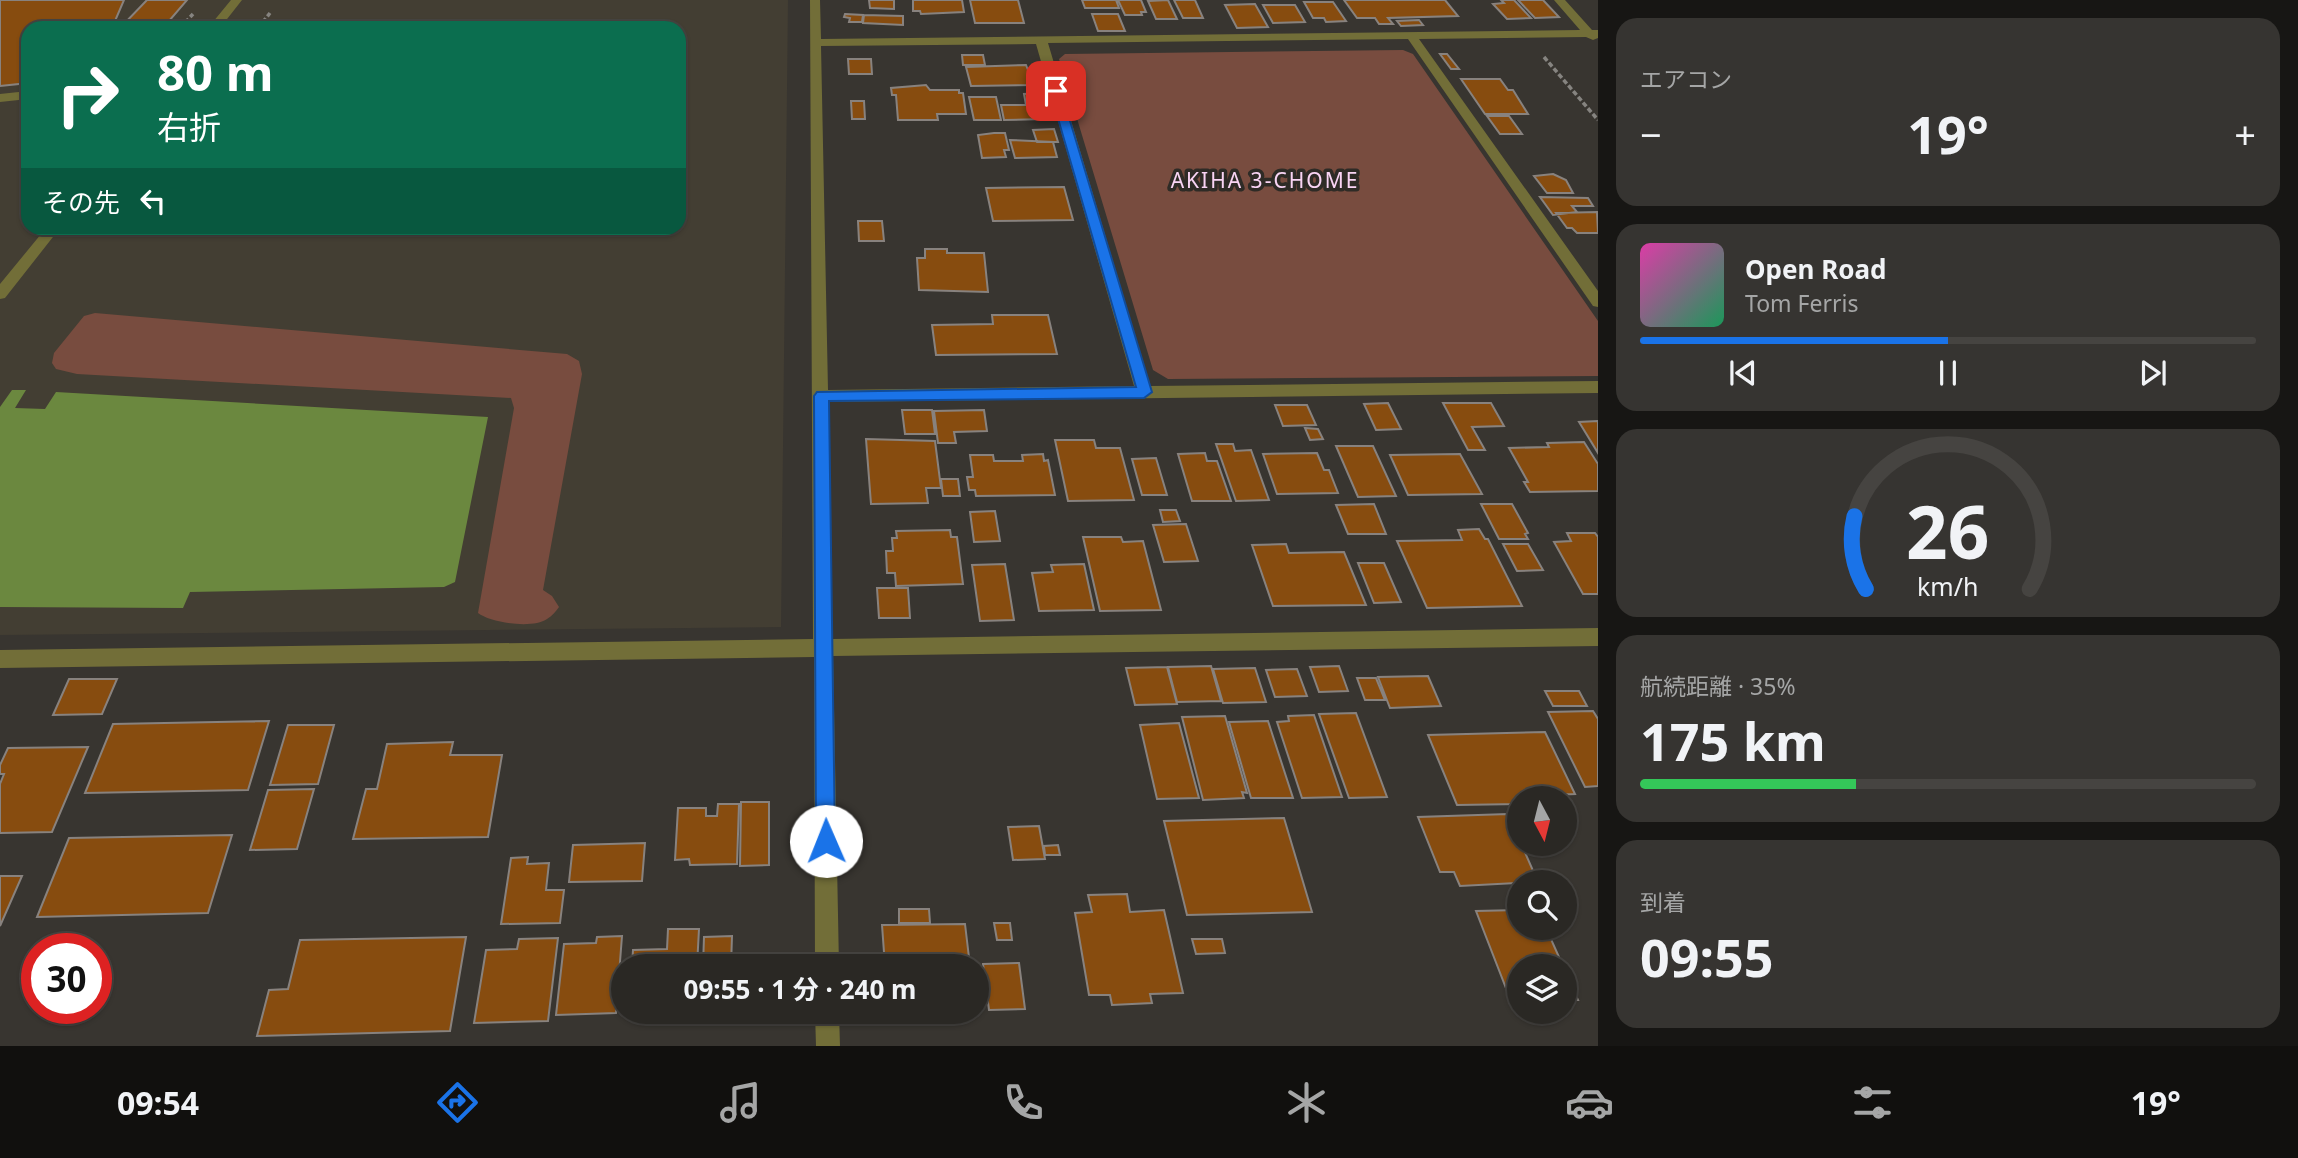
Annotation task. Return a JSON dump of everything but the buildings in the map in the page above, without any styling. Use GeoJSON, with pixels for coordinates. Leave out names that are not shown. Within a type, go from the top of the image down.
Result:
{"type":"FeatureCollection","features":[{"type":"Feature","properties":{"kind":"street"},"geometry":{"type":"LineString","coordinates":[[220,21],[237,0]]}},
{"type":"Feature","properties":{"kind":"street"},"geometry":{"type":"LineString","coordinates":[[815,0],[827,954]]}},
{"type":"Feature","properties":{"kind":"street"},"geometry":{"type":"LineString","coordinates":[[1559,0],[1595,36]]}},
{"type":"Feature","properties":{"kind":"street"},"geometry":{"type":"LineString","coordinates":[[815,43],[1411,35],[1595,36]]}},
{"type":"Feature","properties":{"kind":"street"},"geometry":{"type":"LineString","coordinates":[[1411,35],[1595,293]]}},
{"type":"Feature","properties":{"kind":"street"},"geometry":{"type":"LineString","coordinates":[[1041,40],[1144,392]]}},
{"type":"Feature","properties":{"kind":"street"},"geometry":{"type":"LineString","coordinates":[[0,97],[21,96]]}},
{"type":"Feature","properties":{"kind":"street"},"geometry":{"type":"LineString","coordinates":[[0,294],[47,235]]}},
{"type":"Feature","properties":{"kind":"street"},"geometry":{"type":"LineString","coordinates":[[822,396],[1598,387]]}},
{"type":"Feature","properties":{"kind":"street"},"geometry":{"type":"LineString","coordinates":[[0,659],[1598,637]]}},
{"type":"Feature","properties":{"kind":"street"},"geometry":{"type":"LineString","coordinates":[[827,1024],[828,1046]]}},
{"type":"Feature","properties":{"kind":"path"},"geometry":{"type":"LineString","coordinates":[[186,21],[197,9]]}},
{"type":"Feature","properties":{"kind":"path"},"geometry":{"type":"LineString","coordinates":[[261,12],[270,13],[264,21]]}},
{"type":"Feature","properties":{"kind":"path"},"geometry":{"type":"LineString","coordinates":[[1525,34],[1598,120]]}},
{"type":"Feature","properties":{"kind":"shaded area"},"geometry":{"type":"Polygon","coordinates":[[[0,0],[788,0],[781,627],[0,635],[0,0]]]}},
{"type":"Feature","properties":{"kind":"shaded area"},"geometry":{"type":"Polygon","coordinates":[[[1403,50],[1413,54],[1598,321],[1598,376],[1168,379],[1153,370],[1059,59],[1065,54],[1403,50]]]}},
{"type":"Feature","properties":{"kind":"shaded area"},"geometry":{"type":"Polygon","coordinates":[[[95,313],[567,354],[579,361],[582,374],[543,590],[552,596],[559,607],[547,619],[532,624],[502,622],[478,613],[514,408],[511,398],[77,374],[56,369],[52,363],[54,353],[84,316],[95,313]]]}},
{"type":"Feature","properties":{"kind":"shaded area"},"geometry":{"type":"Polygon","coordinates":[[[12,390],[26,390],[15,408],[45,409],[56,392],[488,417],[455,582],[444,587],[190,592],[183,608],[0,607],[0,407],[12,390]]]}},
{"type":"Feature","properties":{"kind":"district","name":"AKIHA 3-CHOME"},"geometry":{"type":"Point","coordinates":[1265,180]}},
{"type":"Feature","properties":{"kind":"route"},"geometry":{"type":"LineString","coordinates":[[826,841],[822,396],[1144,392],[1056,91]]}}]}
